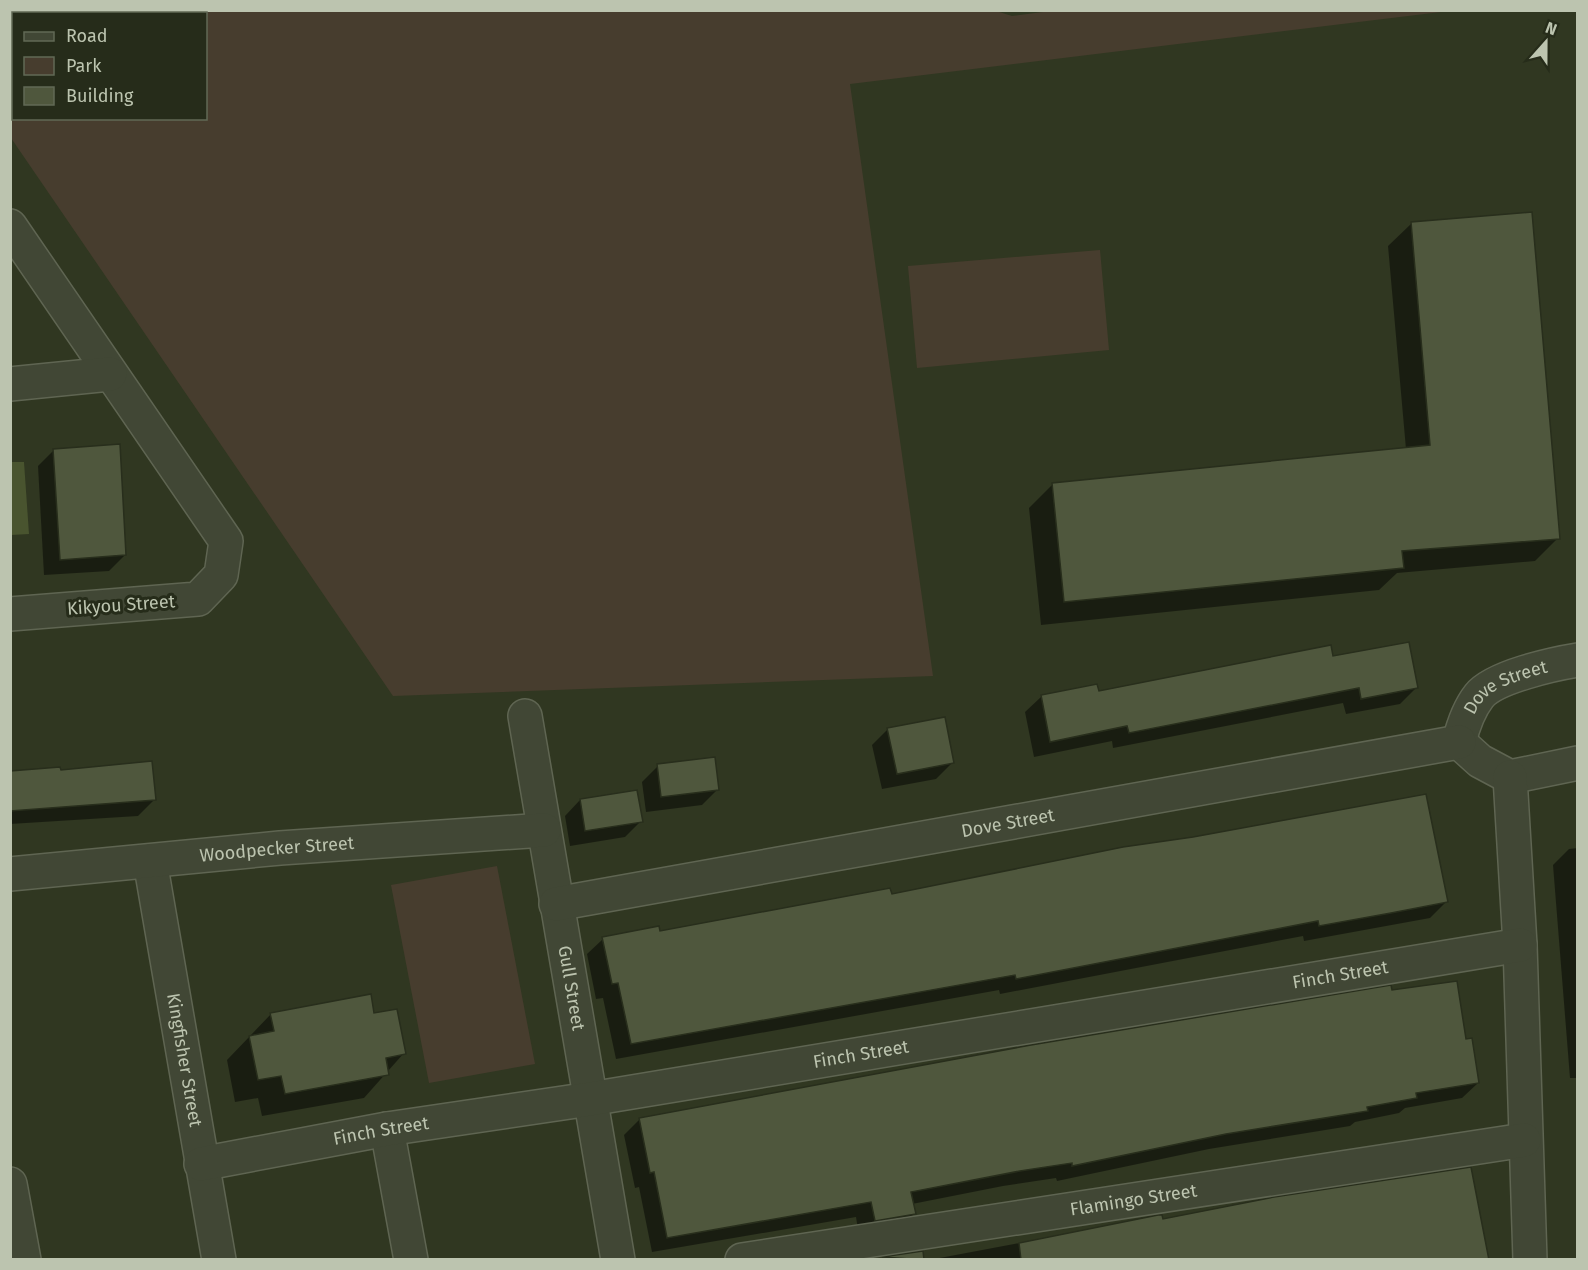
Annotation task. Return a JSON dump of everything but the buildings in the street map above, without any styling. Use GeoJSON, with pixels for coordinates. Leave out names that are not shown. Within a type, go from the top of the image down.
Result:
{"type":"FeatureCollection","features":[{"type":"Feature","properties":{"kind":"street"},"geometry":{"type":"LineString","coordinates":[[10,226],[110,374],[10,384]]}},
{"type":"Feature","properties":{"kind":"street","name":"Kikyou Street"},"geometry":{"type":"LineString","coordinates":[[10,614],[198,600],[221,574],[226,541],[110,374]]}},
{"type":"Feature","properties":{"kind":"street","name":"Dove Street"},"geometry":{"type":"LineString","coordinates":[[1458,742],[1466,717],[1480,694],[1528,669],[1578,660]]}},
{"type":"Feature","properties":{"kind":"street","name":"Gull Street"},"geometry":{"type":"LineString","coordinates":[[525,717],[618,1260]]}},
{"type":"Feature","properties":{"kind":"street","name":"Dove Street"},"geometry":{"type":"LineString","coordinates":[[1458,742],[1480,761],[1510,777]]}},
{"type":"Feature","properties":{"kind":"street","name":"Dove Street"},"geometry":{"type":"LineString","coordinates":[[556,904],[1458,742]]}},
{"type":"Feature","properties":{"kind":"street"},"geometry":{"type":"LineString","coordinates":[[1530,1260],[1524,1140],[1520,945],[1510,777],[1578,763]]}},
{"type":"Feature","properties":{"kind":"street","name":"Woodpecker Street"},"geometry":{"type":"LineString","coordinates":[[10,874],[280,848],[544,830]]}},
{"type":"Feature","properties":{"kind":"street","name":"Kingfisher Street"},"geometry":{"type":"LineString","coordinates":[[150,861],[219,1260]]}},
{"type":"Feature","properties":{"kind":"street","name":"Finch Street"},"geometry":{"type":"LineString","coordinates":[[201,1164],[387,1129],[590,1099],[1520,945]]}},
{"type":"Feature","properties":{"kind":"street"},"geometry":{"type":"LineString","coordinates":[[387,1129],[411,1260]]}},
{"type":"Feature","properties":{"kind":"street","name":"Flamingo Street"},"geometry":{"type":"LineString","coordinates":[[742,1260],[1524,1140]]}},
{"type":"Feature","properties":{"kind":"street"},"geometry":{"type":"LineString","coordinates":[[10,1184],[24,1260]]}},
{"type":"Feature","properties":{"kind":"green space"},"geometry":{"type":"Polygon","coordinates":[[[993,10],[1012,16],[1058,10],[1441,12],[850,84],[933,676],[393,696],[11,138],[11,11],[993,10]]]}},
{"type":"Feature","properties":{"kind":"green space"},"geometry":{"type":"Polygon","coordinates":[[[1100,250],[1109,350],[917,368],[908,266],[1100,250]]]}},
{"type":"Feature","properties":{"kind":"green space"},"geometry":{"type":"Polygon","coordinates":[[[497,866],[535,1064],[429,1083],[391,885],[497,866]]]}},
{"type":"Feature","properties":{"kind":"shaded area"},"geometry":{"type":"Polygon","coordinates":[[[11,462],[24,462],[29,534],[11,535],[11,462]]]}}]}
